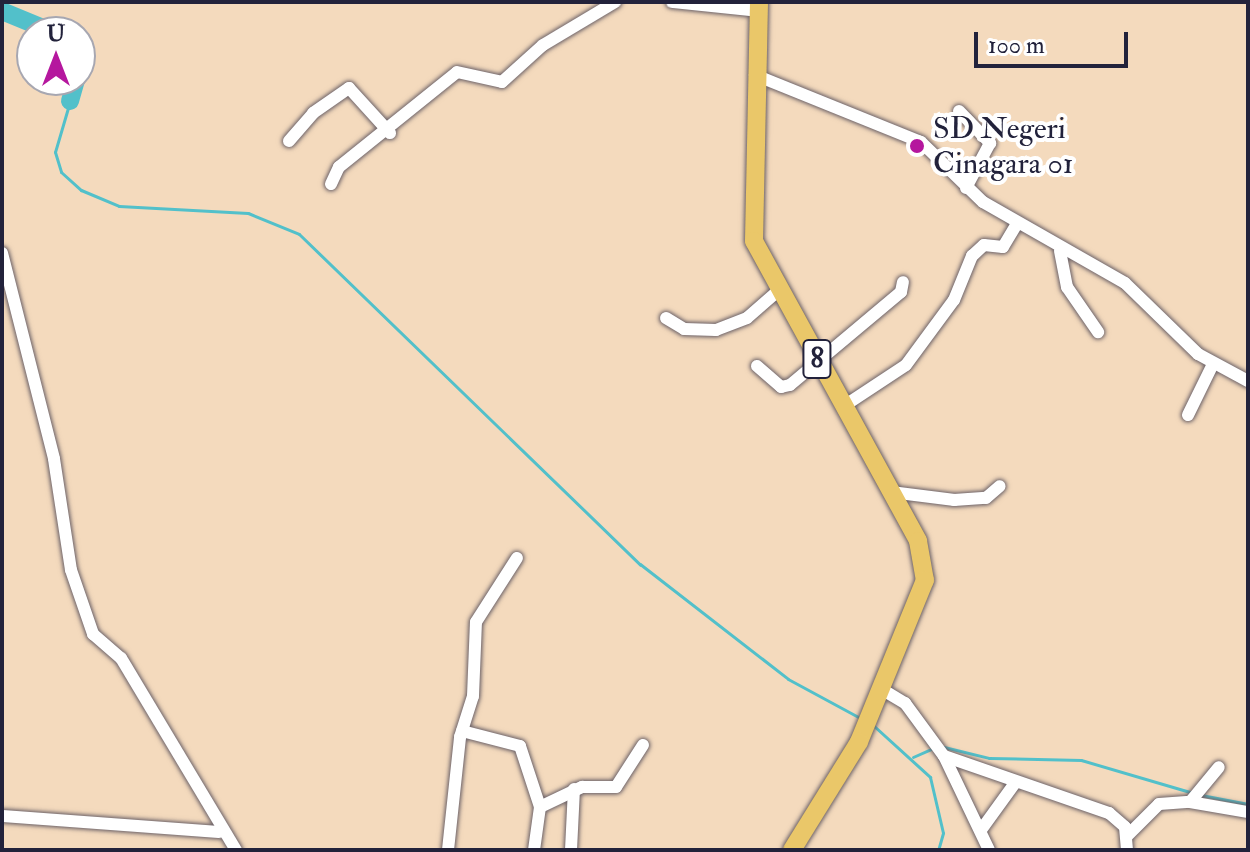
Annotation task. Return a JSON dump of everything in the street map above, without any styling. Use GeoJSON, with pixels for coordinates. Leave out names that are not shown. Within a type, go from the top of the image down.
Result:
{"type":"FeatureCollection","features":[{"type":"Feature","properties":{"kind":"highway","name":"8"},"geometry":{"type":"LineString","coordinates":[[759,6],[753,225],[778,291],[918,541],[925,580],[859,742],[792,850]]}},
{"type":"Feature","properties":{"kind":"street"},"geometry":{"type":"LineString","coordinates":[[331,184],[344,162],[390,133],[457,72],[502,82],[543,45],[615,2]]}},
{"type":"Feature","properties":{"kind":"street"},"geometry":{"type":"LineString","coordinates":[[672,2],[759,6]]}},
{"type":"Feature","properties":{"kind":"street"},"geometry":{"type":"LineString","coordinates":[[755,75],[907,134],[966,188],[1016,225],[1125,283],[1212,366],[1248,381]]}},
{"type":"Feature","properties":{"kind":"street"},"geometry":{"type":"LineString","coordinates":[[289,141],[349,88],[390,133]]}},
{"type":"Feature","properties":{"kind":"street"},"geometry":{"type":"LineString","coordinates":[[959,111],[990,143],[966,188]]}},
{"type":"Feature","properties":{"kind":"street"},"geometry":{"type":"LineString","coordinates":[[844,406],[906,365],[954,300],[972,256],[984,245],[1003,247],[1016,225]]}},
{"type":"Feature","properties":{"kind":"street"},"geometry":{"type":"LineString","coordinates":[[1060,251],[1067,287],[1098,332]]}},
{"type":"Feature","properties":{"kind":"street"},"geometry":{"type":"LineString","coordinates":[[2,253],[54,459],[71,570],[93,634],[121,658],[219,832],[236,850]]}},
{"type":"Feature","properties":{"kind":"street"},"geometry":{"type":"LineString","coordinates":[[757,366],[783,387],[818,362],[901,292],[903,282]]}},
{"type":"Feature","properties":{"kind":"street"},"geometry":{"type":"LineString","coordinates":[[666,318],[684,329],[716,330],[747,318],[778,291]]}},
{"type":"Feature","properties":{"kind":"street"},"geometry":{"type":"LineString","coordinates":[[1188,415],[1212,366]]}},
{"type":"Feature","properties":{"kind":"street"},"geometry":{"type":"LineString","coordinates":[[891,492],[954,500],[986,498],[1000,486]]}},
{"type":"Feature","properties":{"kind":"street"},"geometry":{"type":"LineString","coordinates":[[448,850],[462,731],[473,696],[479,612],[517,558]]}},
{"type":"Feature","properties":{"kind":"street"},"geometry":{"type":"LineString","coordinates":[[881,693],[905,703],[944,756],[989,850]]}},
{"type":"Feature","properties":{"kind":"street"},"geometry":{"type":"LineString","coordinates":[[462,731],[519,744],[540,807],[534,850]]}},
{"type":"Feature","properties":{"kind":"street"},"geometry":{"type":"LineString","coordinates":[[540,807],[574,789],[616,787],[643,745]]}},
{"type":"Feature","properties":{"kind":"street"},"geometry":{"type":"LineString","coordinates":[[944,756],[1109,813],[1127,843],[1159,804],[1193,798],[1248,812]]}},
{"type":"Feature","properties":{"kind":"street"},"geometry":{"type":"LineString","coordinates":[[1193,798],[1219,767]]}},
{"type":"Feature","properties":{"kind":"street"},"geometry":{"type":"LineString","coordinates":[[981,830],[1015,783]]}},
{"type":"Feature","properties":{"kind":"street"},"geometry":{"type":"LineString","coordinates":[[571,850],[574,789]]}},
{"type":"Feature","properties":{"kind":"street"},"geometry":{"type":"LineString","coordinates":[[2,816],[219,832]]}},
{"type":"Feature","properties":{"kind":"waterway"},"geometry":{"type":"LineString","coordinates":[[2,11],[16,17]]}},
{"type":"Feature","properties":{"kind":"waterway"},"geometry":{"type":"LineString","coordinates":[[70,101],[71,96]]}},
{"type":"Feature","properties":{"kind":"waterway"},"geometry":{"type":"LineString","coordinates":[[70,101],[55,152],[61,172],[81,190],[119,206],[248,213],[299,234],[640,564],[788,679],[860,718]]}},
{"type":"Feature","properties":{"kind":"waterway"},"geometry":{"type":"LineString","coordinates":[[874,726],[930,777],[943,833],[938,850]]}},
{"type":"Feature","properties":{"kind":"waterway"},"geometry":{"type":"LineString","coordinates":[[944,747],[989,758],[1081,760],[1193,793]]}},
{"type":"Feature","properties":{"kind":"waterway"},"geometry":{"type":"LineString","coordinates":[[913,757],[933,748]]}},
{"type":"Feature","properties":{"kind":"waterway"},"geometry":{"type":"LineString","coordinates":[[1201,795],[1248,804]]}},
{"type":"Feature","properties":{"kind":"place","name":"SD Negeri Cinagara 01"},"geometry":{"type":"Point","coordinates":[917,146]}}]}
